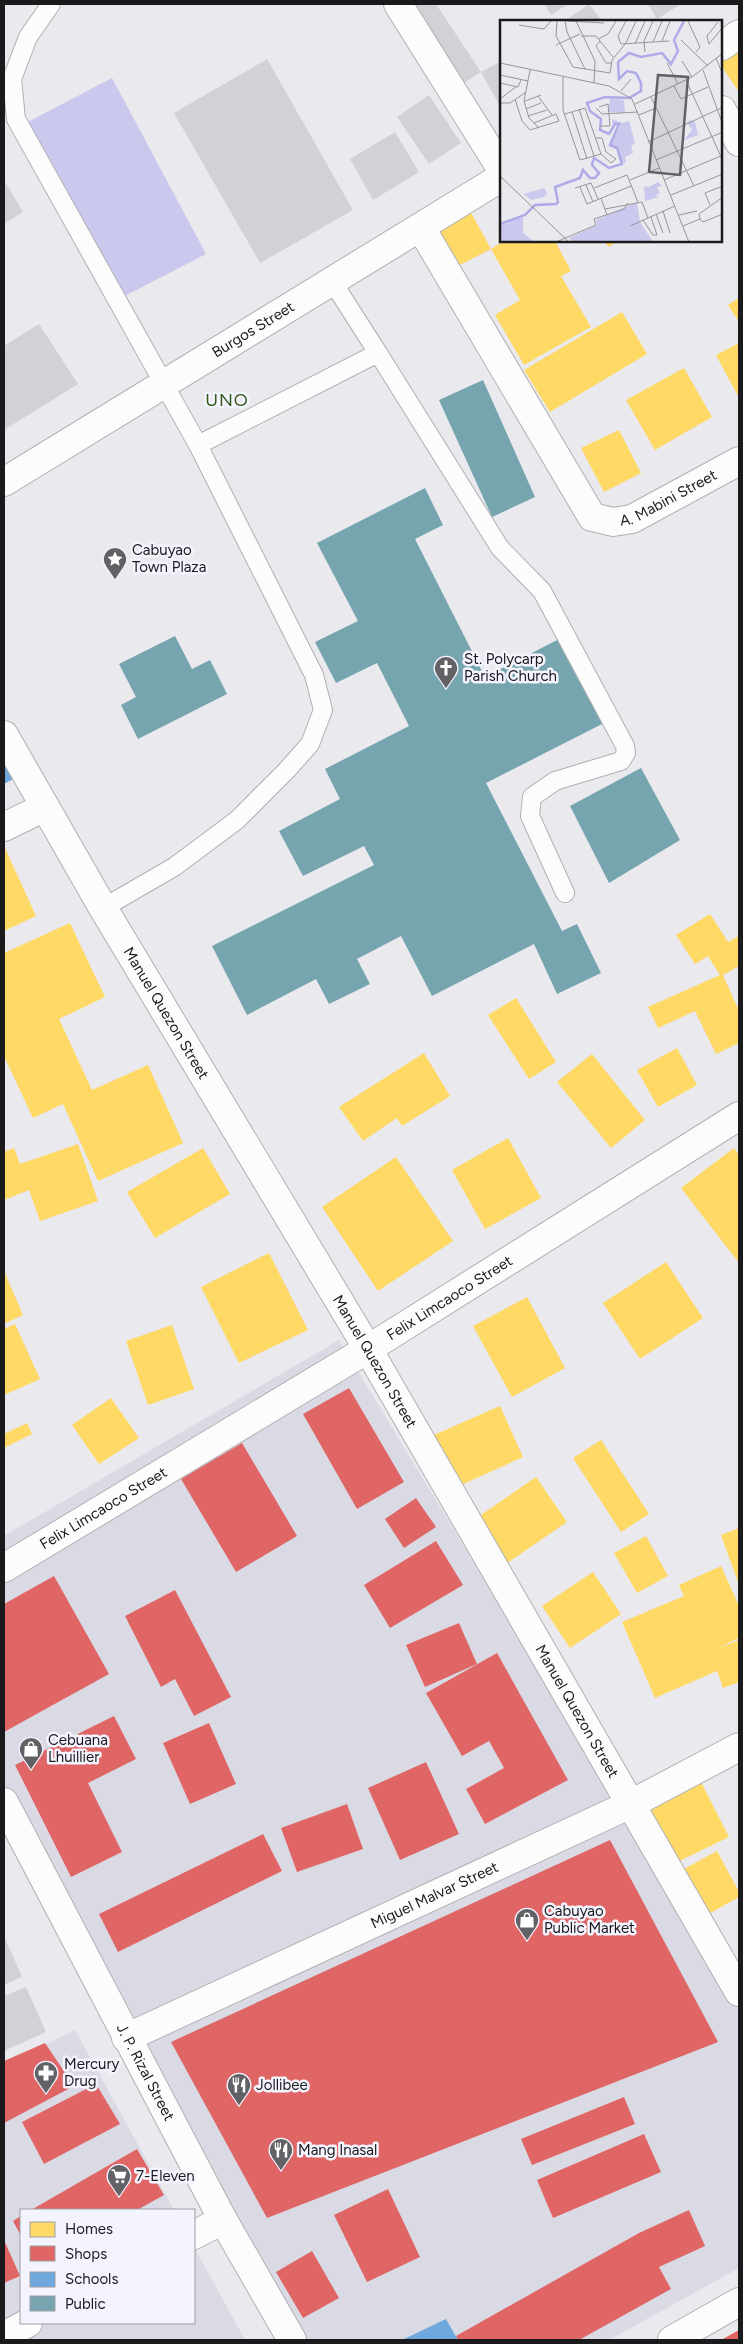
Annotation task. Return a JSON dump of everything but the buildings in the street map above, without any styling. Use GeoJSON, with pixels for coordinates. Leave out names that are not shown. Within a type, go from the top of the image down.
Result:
{"type":"FeatureCollection","features":[{"type":"Feature","properties":{"kind":"street"},"geometry":{"type":"LineString","coordinates":[[398,4],[500,167]]}},
{"type":"Feature","properties":{"kind":"street"},"geometry":{"type":"LineString","coordinates":[[723,45],[739,34]]}},
{"type":"Feature","properties":{"kind":"street"},"geometry":{"type":"LineString","coordinates":[[723,112],[739,142]]}},
{"type":"Feature","properties":{"kind":"street","name":"Burgos Street"},"geometry":{"type":"LineString","coordinates":[[4,482],[500,178]]}},
{"type":"Feature","properties":{"kind":"street","name":"A. Mabini Street"},"geometry":{"type":"LineString","coordinates":[[421,228],[592,517],[613,522],[632,519],[739,461]]}},
{"type":"Feature","properties":{"kind":"street","name":"Manuel Quezon Street"},"geometry":{"type":"LineString","coordinates":[[4,735],[103,908],[368,1349],[739,1992]]}},
{"type":"Feature","properties":{"kind":"street"},"geometry":{"type":"LineString","coordinates":[[4,827],[45,807]]}},
{"type":"Feature","properties":{"kind":"street","name":"Felix Limcaoco Street"},"geometry":{"type":"LineString","coordinates":[[4,1568],[368,1349],[739,1116]]}},
{"type":"Feature","properties":{"kind":"street","name":"Miguel Malvar Street"},"geometry":{"type":"LineString","coordinates":[[126,2038],[631,1804],[739,1747]]}},
{"type":"Feature","properties":{"kind":"street","name":"J. P. Rizal Street"},"geometry":{"type":"LineString","coordinates":[[4,1802],[223,2220],[292,2340]]}},
{"type":"Feature","properties":{"kind":"street"},"geometry":{"type":"LineString","coordinates":[[195,2234],[223,2220]]}},
{"type":"Feature","properties":{"kind":"street"},"geometry":{"type":"LineString","coordinates":[[672,2340],[739,2302]]}},
{"type":"Feature","properties":{"kind":"street"},"geometry":{"type":"LineString","coordinates":[[4,2336],[26,2324]]}},
{"type":"Feature","properties":{"kind":"lane"},"geometry":{"type":"LineString","coordinates":[[51,4],[28,38],[12,79],[16,119],[198,445],[314,675],[323,710],[310,744],[237,820],[174,867],[103,908]]}},
{"type":"Feature","properties":{"kind":"lane"},"geometry":{"type":"LineString","coordinates":[[332,282],[500,548],[542,591],[626,746],[626,753],[621,761],[555,781],[532,797],[530,816],[565,894]]}},
{"type":"Feature","properties":{"kind":"lane"},"geometry":{"type":"LineString","coordinates":[[198,445],[378,353]]}},
{"type":"Feature","properties":{"kind":"shaded area"},"geometry":{"type":"Polygon","coordinates":[[[112,78],[206,254],[117,300],[24,124],[112,78]]]}},
{"type":"Feature","properties":{"kind":"shaded area"},"geometry":{"type":"Polygon","coordinates":[[[339,1340],[739,2001],[739,2268],[609,2340],[283,2340],[4,1811],[4,1536],[339,1340]]]}},
{"type":"Feature","properties":{"kind":"shaded area"},"geometry":{"type":"Polygon","coordinates":[[[75,2030],[173,2209],[20,2209],[20,2324],[195,2324],[195,2249],[245,2340],[4,2340],[4,2065],[75,2030]]]}},
{"type":"Feature","properties":{"kind":"place","name":"Cabuyao Town Plaza"},"geometry":{"type":"Point","coordinates":[115,580]}},
{"type":"Feature","properties":{"kind":"place","name":"St. Polycarp Parish Church"},"geometry":{"type":"Point","coordinates":[446,689]}},
{"type":"Feature","properties":{"kind":"place","name":"Cebuana Lhuillier"},"geometry":{"type":"Point","coordinates":[31,1770]}},
{"type":"Feature","properties":{"kind":"place","name":"Cabuyao Public Market"},"geometry":{"type":"Point","coordinates":[527,1941]}},
{"type":"Feature","properties":{"kind":"place","name":"Mercury Drug"},"geometry":{"type":"Point","coordinates":[46,2094]}},
{"type":"Feature","properties":{"kind":"place","name":"Jollibee"},"geometry":{"type":"Point","coordinates":[239,2106]}},
{"type":"Feature","properties":{"kind":"place","name":"Mang Inasal"},"geometry":{"type":"Point","coordinates":[281,2171]}},
{"type":"Feature","properties":{"kind":"place","name":"7-Eleven"},"geometry":{"type":"Point","coordinates":[119,2197]}},
{"type":"Feature","properties":{"kind":"district","name":"UNO"},"geometry":{"type":"Point","coordinates":[227,400]}}]}
